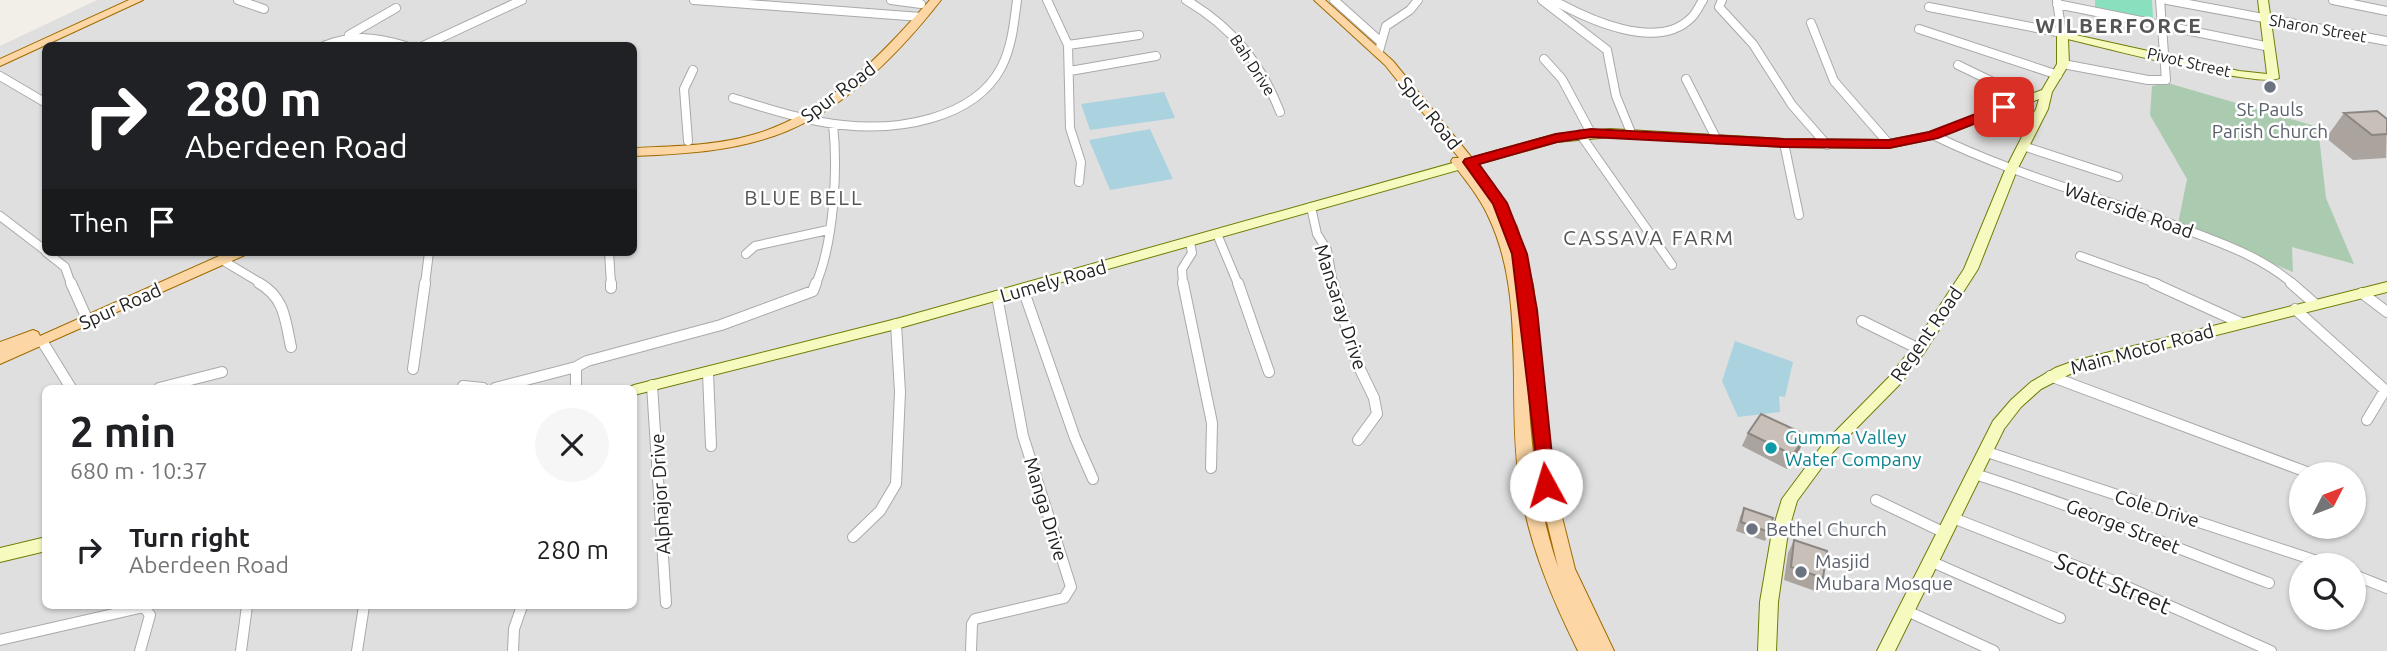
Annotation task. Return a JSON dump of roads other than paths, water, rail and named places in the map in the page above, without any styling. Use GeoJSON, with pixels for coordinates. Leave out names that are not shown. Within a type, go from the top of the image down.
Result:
{"type":"FeatureCollection","features":[{"type":"Feature","properties":{"kind":"main road"},"geometry":{"type":"LineString","coordinates":[[46,42],[138,0]]}},
{"type":"Feature","properties":{"kind":"main road"},"geometry":{"type":"LineString","coordinates":[[62,42],[152,0]]}},
{"type":"Feature","properties":{"kind":"main road","name":"Spur Road"},"geometry":{"type":"LineString","coordinates":[[637,152],[732,143],[775,132],[847,89],[916,17],[936,0]]}},
{"type":"Feature","properties":{"kind":"main road","name":"Spur Road"},"geometry":{"type":"LineString","coordinates":[[1310,0],[1370,54],[1465,164]]}},
{"type":"Feature","properties":{"kind":"main road","name":"Spur Road"},"geometry":{"type":"LineString","coordinates":[[1319,0],[1380,47],[1465,164],[1500,227],[1522,309],[1546,485],[1567,569],[1605,651]]}},
{"type":"Feature","properties":{"kind":"main road","name":"Spur Road"},"geometry":{"type":"LineString","coordinates":[[916,17],[923,2]]}},
{"type":"Feature","properties":{"kind":"main road"},"geometry":{"type":"LineString","coordinates":[[0,63],[42,44]]}},
{"type":"Feature","properties":{"kind":"main road"},"geometry":{"type":"LineString","coordinates":[[0,70],[42,51]]}},
{"type":"Feature","properties":{"kind":"main road","name":"Spur Road"},"geometry":{"type":"LineString","coordinates":[[637,144],[688,141],[753,132],[801,117]]}},
{"type":"Feature","properties":{"kind":"main road","name":"Spur Road"},"geometry":{"type":"LineString","coordinates":[[0,348],[85,317],[223,256]]}},
{"type":"Feature","properties":{"kind":"main road","name":"Spur Road"},"geometry":{"type":"LineString","coordinates":[[1522,309],[1528,485],[1542,542],[1587,651]]}},
{"type":"Feature","properties":{"kind":"main road","name":"Spur Road"},"geometry":{"type":"LineString","coordinates":[[0,359],[42,341],[85,317]]}},
{"type":"Feature","properties":{"kind":"street"},"geometry":{"type":"LineString","coordinates":[[238,0],[264,9]]}},
{"type":"Feature","properties":{"kind":"street"},"geometry":{"type":"LineString","coordinates":[[432,42],[522,0]]}},
{"type":"Feature","properties":{"kind":"street"},"geometry":{"type":"LineString","coordinates":[[694,0],[916,17]]}},
{"type":"Feature","properties":{"kind":"street"},"geometry":{"type":"LineString","coordinates":[[891,0],[923,2]]}},
{"type":"Feature","properties":{"kind":"street"},"geometry":{"type":"LineString","coordinates":[[733,99],[833,124],[891,125],[926,120],[957,110],[977,99],[995,79],[1008,55],[1015,27],[1017,0]]}},
{"type":"Feature","properties":{"kind":"street"},"geometry":{"type":"LineString","coordinates":[[1047,0],[1068,45],[1070,128],[1081,162],[1079,182]]}},
{"type":"Feature","properties":{"kind":"street","name":"Bah Drive"},"geometry":{"type":"LineString","coordinates":[[1186,0],[1216,17],[1236,35],[1269,83],[1280,112]]}},
{"type":"Feature","properties":{"kind":"street"},"geometry":{"type":"LineString","coordinates":[[1334,0],[1380,47],[1386,26],[1410,10],[1418,0]]}},
{"type":"Feature","properties":{"kind":"street"},"geometry":{"type":"LineString","coordinates":[[1542,0],[1607,50],[1616,96],[1632,135]]}},
{"type":"Feature","properties":{"kind":"street"},"geometry":{"type":"LineString","coordinates":[[1553,0],[1600,23],[1656,32],[1682,27],[1691,22],[1703,0]]}},
{"type":"Feature","properties":{"kind":"street"},"geometry":{"type":"LineString","coordinates":[[1919,29],[2060,70],[2160,81],[2168,77],[2160,0]]}},
{"type":"Feature","properties":{"kind":"street","name":"Sharon Street"},"geometry":{"type":"LineString","coordinates":[[2167,0],[2387,41]]}},
{"type":"Feature","properties":{"kind":"street"},"geometry":{"type":"LineString","coordinates":[[2060,70],[2062,34],[2056,1],[2270,47],[2263,0]]}},
{"type":"Feature","properties":{"kind":"street"},"geometry":{"type":"LineString","coordinates":[[2333,0],[2387,10]]}},
{"type":"Feature","properties":{"kind":"street"},"geometry":{"type":"LineString","coordinates":[[1720,4],[1753,44],[1792,105],[1827,145]]}},
{"type":"Feature","properties":{"kind":"street"},"geometry":{"type":"LineString","coordinates":[[1929,7],[2062,34]]}},
{"type":"Feature","properties":{"kind":"street"},"geometry":{"type":"LineString","coordinates":[[333,42],[396,8]]}},
{"type":"Feature","properties":{"kind":"street"},"geometry":{"type":"LineString","coordinates":[[1811,23],[1843,94],[1889,144]]}},
{"type":"Feature","properties":{"kind":"street","name":"Pivot Street"},"geometry":{"type":"LineString","coordinates":[[2062,34],[2267,79],[2274,76],[2270,47]]}},
{"type":"Feature","properties":{"kind":"street"},"geometry":{"type":"LineString","coordinates":[[349,35],[369,36],[391,42]]}},
{"type":"Feature","properties":{"kind":"street"},"geometry":{"type":"LineString","coordinates":[[1068,45],[1139,35]]}},
{"type":"Feature","properties":{"kind":"street"},"geometry":{"type":"LineString","coordinates":[[1070,71],[1156,56]]}},
{"type":"Feature","properties":{"kind":"street"},"geometry":{"type":"LineString","coordinates":[[1544,60],[1562,79],[1585,133],[1672,265]]}},
{"type":"Feature","properties":{"kind":"street"},"geometry":{"type":"LineString","coordinates":[[1958,65],[2026,98]]}},
{"type":"Feature","properties":{"kind":"street"},"geometry":{"type":"LineString","coordinates":[[688,141],[684,89],[693,70]]}},
{"type":"Feature","properties":{"kind":"street","name":"Regent Road"},"geometry":{"type":"LineString","coordinates":[[1767,651],[1767,624],[1780,532],[1790,499],[1812,467],[1888,387],[1919,349],[1970,269],[2011,170],[2042,109],[2046,92],[2060,70]]}},
{"type":"Feature","properties":{"kind":"street"},"geometry":{"type":"LineString","coordinates":[[0,76],[42,101]]}},
{"type":"Feature","properties":{"kind":"street"},"geometry":{"type":"LineString","coordinates":[[1686,79],[1717,140]]}},
{"type":"Feature","properties":{"kind":"street","name":"Lumely Road"},"geometry":{"type":"LineString","coordinates":[[637,389],[896,324],[1529,144],[1585,133],[1827,145],[1889,144],[1933,135],[2046,92]]}},
{"type":"Feature","properties":{"kind":"street"},"geometry":{"type":"LineString","coordinates":[[507,385],[721,325],[808,295],[816,286],[828,230],[836,147],[833,124]]}},
{"type":"Feature","properties":{"kind":"street","name":"Waterside Road"},"geometry":{"type":"LineString","coordinates":[[1933,135],[2011,170],[2120,205],[2231,247],[2281,274],[2315,304]]}},
{"type":"Feature","properties":{"kind":"street"},"geometry":{"type":"LineString","coordinates":[[1784,143],[1799,215]]}},
{"type":"Feature","properties":{"kind":"street"},"geometry":{"type":"LineString","coordinates":[[2023,146],[2118,177]]}},
{"type":"Feature","properties":{"kind":"street","name":"Mansaray Drive"},"geometry":{"type":"LineString","coordinates":[[1311,207],[1317,234],[1327,250],[1335,296],[1358,365],[1374,398],[1377,414],[1358,440]]}},
{"type":"Feature","properties":{"kind":"street"},"geometry":{"type":"LineString","coordinates":[[0,216],[42,249]]}},
{"type":"Feature","properties":{"kind":"street"},"geometry":{"type":"LineString","coordinates":[[746,254],[755,246],[828,230]]}},
{"type":"Feature","properties":{"kind":"street"},"geometry":{"type":"LineString","coordinates":[[1217,234],[1235,275],[1269,372]]}},
{"type":"Feature","properties":{"kind":"street"},"geometry":{"type":"LineString","coordinates":[[1190,242],[1192,253],[1182,269],[1212,424],[1211,468]]}},
{"type":"Feature","properties":{"kind":"street"},"geometry":{"type":"LineString","coordinates":[[51,256],[65,267],[85,317]]}},
{"type":"Feature","properties":{"kind":"street"},"geometry":{"type":"LineString","coordinates":[[223,256],[279,298],[291,347]]}},
{"type":"Feature","properties":{"kind":"street"},"geometry":{"type":"LineString","coordinates":[[413,369],[428,256]]}},
{"type":"Feature","properties":{"kind":"street"},"geometry":{"type":"LineString","coordinates":[[609,256],[611,288]]}},
{"type":"Feature","properties":{"kind":"street"},"geometry":{"type":"LineString","coordinates":[[2080,256],[2162,286],[2241,323]]}},
{"type":"Feature","properties":{"kind":"street","name":"Main Motor Road"},"geometry":{"type":"LineString","coordinates":[[1886,651],[1984,451],[2002,419],[2025,392],[2050,376],[2074,366],[2387,287]]}},
{"type":"Feature","properties":{"kind":"street"},"geometry":{"type":"LineString","coordinates":[[1023,289],[1075,438],[1093,479]]}},
{"type":"Feature","properties":{"kind":"street"},"geometry":{"type":"LineString","coordinates":[[2362,293],[2387,312]]}},
{"type":"Feature","properties":{"kind":"street","name":"Manga Drive"},"geometry":{"type":"LineString","coordinates":[[971,651],[972,624],[975,619],[1064,598],[1071,587],[1023,436],[997,296]]}},
{"type":"Feature","properties":{"kind":"street"},"geometry":{"type":"LineString","coordinates":[[2295,309],[2385,390],[2367,420]]}},
{"type":"Feature","properties":{"kind":"street"},"geometry":{"type":"LineString","coordinates":[[1862,321],[1919,349]]}},
{"type":"Feature","properties":{"kind":"street"},"geometry":{"type":"LineString","coordinates":[[853,537],[880,511],[896,484],[901,392],[896,324]]}},
{"type":"Feature","properties":{"kind":"street"},"geometry":{"type":"LineString","coordinates":[[42,341],[69,385]]}},
{"type":"Feature","properties":{"kind":"street"},"geometry":{"type":"LineString","coordinates":[[576,367],[576,385]]}},
{"type":"Feature","properties":{"kind":"street"},"geometry":{"type":"LineString","coordinates":[[171,385],[222,372]]}},
{"type":"Feature","properties":{"kind":"street"},"geometry":{"type":"LineString","coordinates":[[708,373],[711,446]]}},
{"type":"Feature","properties":{"kind":"street"},"geometry":{"type":"LineString","coordinates":[[2050,376],[2289,465]]}},
{"type":"Feature","properties":{"kind":"street","name":"Alphajor Drive"},"geometry":{"type":"LineString","coordinates":[[652,385],[666,603]]}},
{"type":"Feature","properties":{"kind":"street","name":"Cole Drive"},"geometry":{"type":"LineString","coordinates":[[1984,451],[2293,553]]}},
{"type":"Feature","properties":{"kind":"street","name":"George Street"},"geometry":{"type":"LineString","coordinates":[[1975,474],[2060,501],[2110,523],[2269,583]]}},
{"type":"Feature","properties":{"kind":"street"},"geometry":{"type":"LineString","coordinates":[[1876,500],[1945,533]]}},
{"type":"Feature","properties":{"kind":"street","name":"Scott Street"},"geometry":{"type":"LineString","coordinates":[[1953,518],[2114,581],[2271,651]]}},
{"type":"Feature","properties":{"kind":"street"},"geometry":{"type":"LineString","coordinates":[[0,555],[42,545]]}},
{"type":"Feature","properties":{"kind":"street"},"geometry":{"type":"LineString","coordinates":[[1930,561],[2060,618]]}},
{"type":"Feature","properties":{"kind":"street"},"geometry":{"type":"LineString","coordinates":[[2366,580],[2387,588]]}},
{"type":"Feature","properties":{"kind":"street"},"geometry":{"type":"LineString","coordinates":[[0,640],[135,609]]}},
{"type":"Feature","properties":{"kind":"street"},"geometry":{"type":"LineString","coordinates":[[140,651],[150,615],[146,609]]}},
{"type":"Feature","properties":{"kind":"street"},"geometry":{"type":"LineString","coordinates":[[241,651],[247,609]]}},
{"type":"Feature","properties":{"kind":"street"},"geometry":{"type":"LineString","coordinates":[[357,651],[364,609]]}},
{"type":"Feature","properties":{"kind":"street"},"geometry":{"type":"LineString","coordinates":[[513,651],[514,629],[521,609]]}},
{"type":"Feature","properties":{"kind":"street"},"geometry":{"type":"LineString","coordinates":[[1905,610],[1994,651]]}},
{"type":"Feature","properties":{"kind":"water"},"geometry":{"type":"Polygon","coordinates":[[[1164,92],[1175,118],[1090,130],[1081,104],[1164,92]]]}},
{"type":"Feature","properties":{"kind":"water"},"geometry":{"type":"Polygon","coordinates":[[[1150,129],[1173,179],[1110,190],[1089,140],[1150,129]]]}},
{"type":"Feature","properties":{"kind":"water"},"geometry":{"type":"Polygon","coordinates":[[[1735,341],[1793,362],[1785,397],[1779,396],[1780,412],[1738,417],[1722,381],[1735,341]]]}},
{"type":"Feature","properties":{"kind":"place","name":"St Pauls Parish Church"},"geometry":{"type":"Point","coordinates":[2270,87]}},
{"type":"Feature","properties":{"kind":"place","name":"Gumma Valley Water Company"},"geometry":{"type":"Point","coordinates":[1771,448]}},
{"type":"Feature","properties":{"kind":"place","name":"Bethel Church"},"geometry":{"type":"Point","coordinates":[1752,529]}},
{"type":"Feature","properties":{"kind":"place","name":"Masjid Mubara Mosque"},"geometry":{"type":"Point","coordinates":[1801,572]}},
{"type":"Feature","properties":{"kind":"district","name":"WILBERFORCE"},"geometry":{"type":"Point","coordinates":[2119,25]}},
{"type":"Feature","properties":{"kind":"district","name":"BLUE BELL"},"geometry":{"type":"Point","coordinates":[804,197]}},
{"type":"Feature","properties":{"kind":"district","name":"CASSAVA FARM"},"geometry":{"type":"Point","coordinates":[1649,237]}}]}
